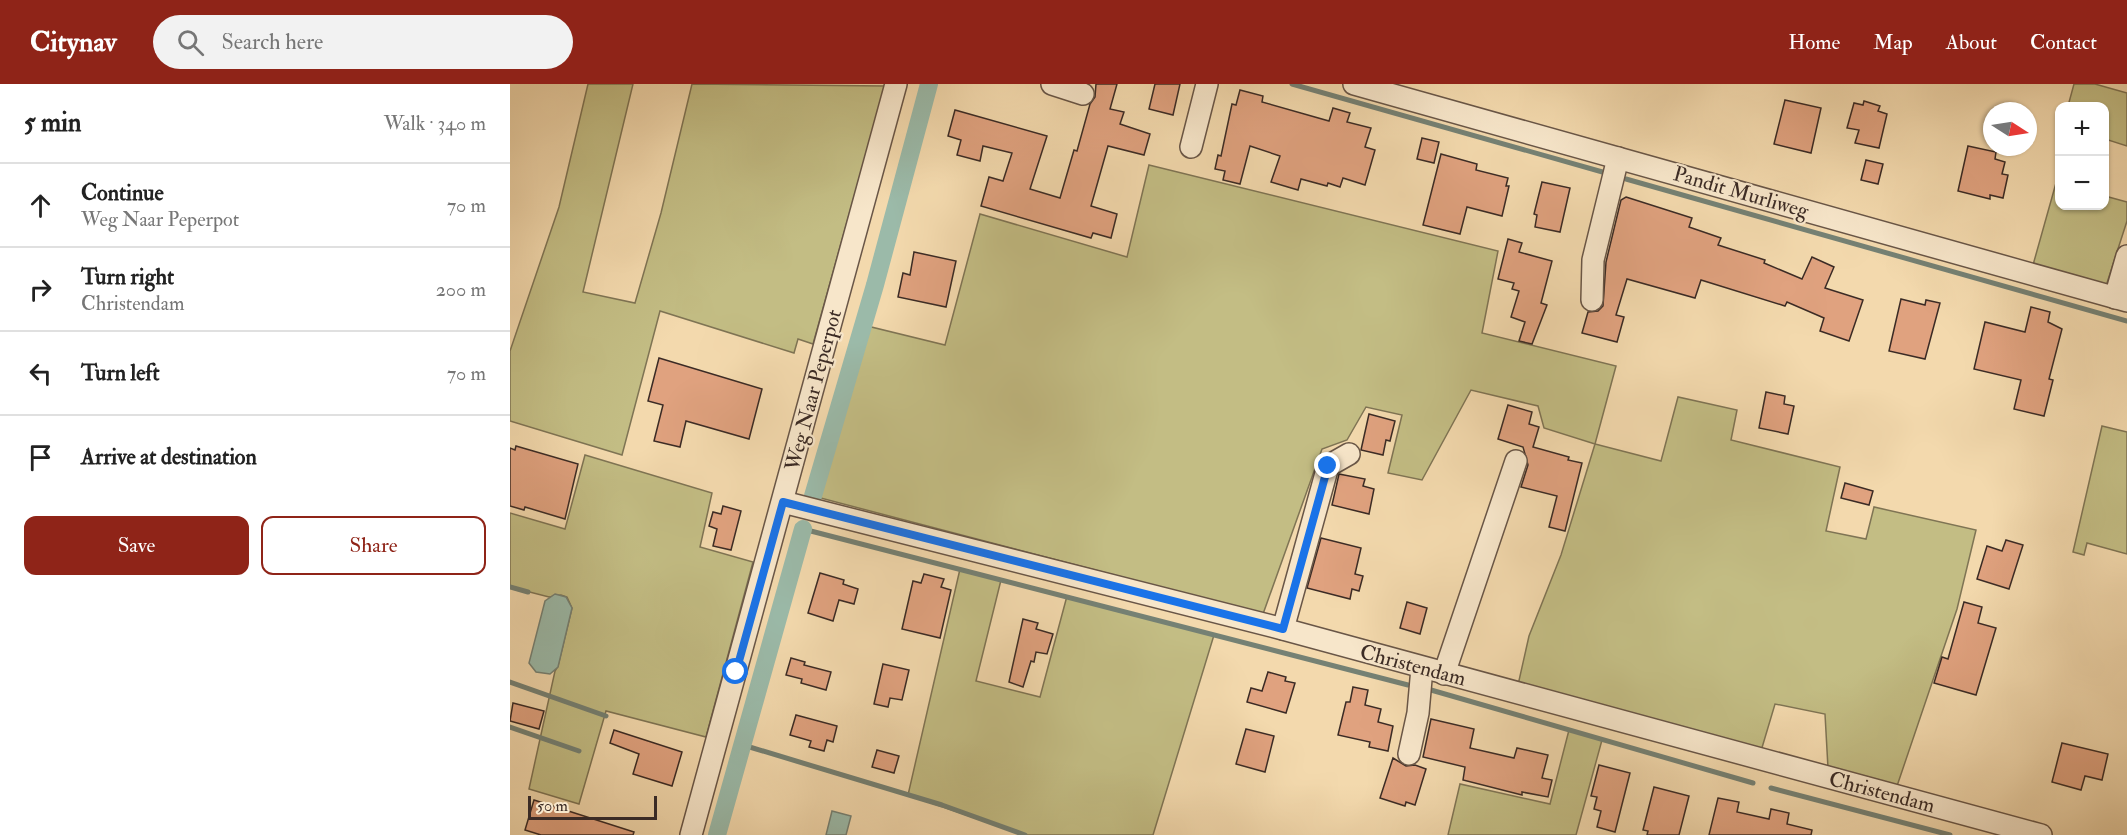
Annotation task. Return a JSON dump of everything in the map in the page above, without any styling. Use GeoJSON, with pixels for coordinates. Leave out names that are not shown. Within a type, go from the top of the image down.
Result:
{"type":"FeatureCollection","features":[{"type":"Feature","properties":{"kind":"street","name":"Weg Naar Peperpot"},"geometry":{"type":"LineString","coordinates":[[690,835],[896,84]]}},
{"type":"Feature","properties":{"kind":"street"},"geometry":{"type":"LineString","coordinates":[[1052,84],[1083,94]]}},
{"type":"Feature","properties":{"kind":"street"},"geometry":{"type":"LineString","coordinates":[[1191,147],[1207,84]]}},
{"type":"Feature","properties":{"kind":"street","name":"Pandit Murliweg"},"geometry":{"type":"LineString","coordinates":[[1354,84],[2121,299]]}},
{"type":"Feature","properties":{"kind":"street"},"geometry":{"type":"LineString","coordinates":[[1592,300],[1593,260],[1617,158]]}},
{"type":"Feature","properties":{"kind":"street"},"geometry":{"type":"LineString","coordinates":[[2121,299],[2127,256]]}},
{"type":"Feature","properties":{"kind":"street"},"geometry":{"type":"LineString","coordinates":[[1283,629],[1328,466],[1349,454]]}},
{"type":"Feature","properties":{"kind":"street"},"geometry":{"type":"LineString","coordinates":[[1444,674],[1516,461]]}},
{"type":"Feature","properties":{"kind":"street","name":"Christendam"},"geometry":{"type":"LineString","coordinates":[[783,502],[1283,629],[2041,835]]}},
{"type":"Feature","properties":{"kind":"street"},"geometry":{"type":"LineString","coordinates":[[1409,754],[1418,712],[1422,668]]}},
{"type":"Feature","properties":{"kind":"shaded area"},"geometry":{"type":"Polygon","coordinates":[[[588,84],[633,84],[583,292],[635,303],[661,213],[692,84],[885,86],[813,344],[798,339],[794,353],[660,311],[622,455],[510,421],[510,351],[559,207],[588,84]]]}},
{"type":"Feature","properties":{"kind":"shaded area"},"geometry":{"type":"Polygon","coordinates":[[[2074,84],[2095,84],[2127,93],[2127,146],[2109,140],[2109,102],[2069,102],[2074,84]]]}},
{"type":"Feature","properties":{"kind":"shaded area"},"geometry":{"type":"Polygon","coordinates":[[[1149,165],[1498,251],[1482,333],[1616,366],[1595,444],[1544,428],[1538,406],[1471,390],[1422,480],[1388,473],[1402,415],[1366,407],[1347,440],[1322,449],[1263,614],[813,496],[863,325],[945,345],[980,214],[1127,257],[1149,165]]]}},
{"type":"Feature","properties":{"kind":"shaded area"},"geometry":{"type":"Polygon","coordinates":[[[2055,187],[2055,210],[2109,210],[2109,197],[2127,202],[2127,221],[2106,286],[2033,265],[2055,187]]]}},
{"type":"Feature","properties":{"kind":"shaded area"},"geometry":{"type":"Polygon","coordinates":[[[1678,397],[1737,410],[1731,440],[1840,467],[1826,531],[1866,539],[1874,507],[1976,530],[1957,609],[1897,786],[1828,768],[1825,714],[1775,704],[1761,751],[1518,685],[1529,636],[1561,555],[1595,444],[1661,461],[1678,397]]]}},
{"type":"Feature","properties":{"kind":"shaded area"},"geometry":{"type":"Polygon","coordinates":[[[2102,426],[2127,432],[2127,554],[2087,543],[2084,555],[2073,552],[2102,426]]]}},
{"type":"Feature","properties":{"kind":"shaded area"},"geometry":{"type":"Polygon","coordinates":[[[585,455],[712,493],[700,547],[753,562],[706,737],[606,711],[579,804],[529,789],[555,671],[572,608],[567,597],[561,595],[549,597],[510,587],[510,513],[565,529],[585,455]]]}},
{"type":"Feature","properties":{"kind":"shaded area"},"geometry":{"type":"Polygon","coordinates":[[[960,569],[1001,580],[976,681],[1040,697],[1067,596],[1214,635],[1153,835],[1025,835],[908,795],[960,569]]]}},
{"type":"Feature","properties":{"kind":"shaded area"},"geometry":{"type":"Polygon","coordinates":[[[555,594],[566,597],[572,608],[558,667],[550,674],[536,672],[529,663],[545,601],[555,594]]]}},
{"type":"Feature","properties":{"kind":"shaded area"},"geometry":{"type":"Polygon","coordinates":[[[1569,730],[1602,740],[1576,835],[1448,835],[1460,784],[1550,804],[1569,730]]]}},
{"type":"Feature","properties":{"kind":"shaded area"},"geometry":{"type":"Polygon","coordinates":[[[832,811],[851,816],[846,835],[826,835],[832,811]]]}},
{"type":"Feature","properties":{"kind":"building"},"geometry":{"type":"Polygon","coordinates":[[[1096,84],[1117,84],[1110,109],[1124,112],[1120,124],[1150,134],[1144,155],[1108,146],[1091,206],[1117,214],[1111,238],[1093,233],[1091,238],[981,206],[989,177],[1003,181],[1012,153],[983,146],[980,161],[957,155],[961,140],[948,136],[955,110],[1047,136],[1030,189],[1060,198],[1074,150],[1077,151],[1090,104],[1095,97],[1096,84]]]}},
{"type":"Feature","properties":{"kind":"building"},"geometry":{"type":"Polygon","coordinates":[[[1155,84],[1180,84],[1173,115],[1149,109],[1155,84]]]}},
{"type":"Feature","properties":{"kind":"building"},"geometry":{"type":"Polygon","coordinates":[[[1240,90],[1263,96],[1262,102],[1329,121],[1333,108],[1350,113],[1347,122],[1371,128],[1365,147],[1375,150],[1365,185],[1343,178],[1340,187],[1301,179],[1298,190],[1271,182],[1280,156],[1250,146],[1240,184],[1223,180],[1225,171],[1215,169],[1218,155],[1221,156],[1232,104],[1236,105],[1240,90]]]}},
{"type":"Feature","properties":{"kind":"building"},"geometry":{"type":"Polygon","coordinates":[[[1785,100],[1821,108],[1811,153],[1774,144],[1785,100]]]}},
{"type":"Feature","properties":{"kind":"building"},"geometry":{"type":"Polygon","coordinates":[[[1864,101],[1880,106],[1878,111],[1887,114],[1879,148],[1855,143],[1859,130],[1847,128],[1854,103],[1863,105],[1864,101]]]}},
{"type":"Feature","properties":{"kind":"building"},"geometry":{"type":"Polygon","coordinates":[[[1422,138],[1439,142],[1434,163],[1417,159],[1422,138]]]}},
{"type":"Feature","properties":{"kind":"building"},"geometry":{"type":"Polygon","coordinates":[[[1968,146],[1983,149],[1983,156],[1995,156],[1995,159],[2005,162],[2002,174],[2008,175],[2003,198],[1990,195],[1990,199],[1958,191],[1968,146]]]}},
{"type":"Feature","properties":{"kind":"building"},"geometry":{"type":"Polygon","coordinates":[[[1441,154],[1477,164],[1476,170],[1508,178],[1506,186],[1509,186],[1502,216],[1467,207],[1460,234],[1423,225],[1441,154]]]}},
{"type":"Feature","properties":{"kind":"building"},"geometry":{"type":"Polygon","coordinates":[[[1866,160],[1883,164],[1878,184],[1861,180],[1866,160]]]}},
{"type":"Feature","properties":{"kind":"building"},"geometry":{"type":"Polygon","coordinates":[[[1542,182],[1570,188],[1560,232],[1535,227],[1537,215],[1534,214],[1542,182]]]}},
{"type":"Feature","properties":{"kind":"building"},"geometry":{"type":"Polygon","coordinates":[[[1626,197],[1692,218],[1689,227],[1721,238],[1718,245],[1765,260],[1764,263],[1802,279],[1812,257],[1834,267],[1825,288],[1863,300],[1849,341],[1820,331],[1824,318],[1787,302],[1785,306],[1701,280],[1695,298],[1627,279],[1616,315],[1624,317],[1617,342],[1582,333],[1588,312],[1598,311],[1603,306],[1606,262],[1621,200],[1626,197]]]}},
{"type":"Feature","properties":{"kind":"building"},"geometry":{"type":"Polygon","coordinates":[[[1508,239],[1522,243],[1519,252],[1552,261],[1541,303],[1547,305],[1532,344],[1519,341],[1525,322],[1511,317],[1519,291],[1512,289],[1514,283],[1498,279],[1508,239]]]}},
{"type":"Feature","properties":{"kind":"building"},"geometry":{"type":"Polygon","coordinates":[[[914,252],[956,261],[946,307],[898,297],[903,273],[910,275],[914,252]]]}},
{"type":"Feature","properties":{"kind":"building"},"geometry":{"type":"Polygon","coordinates":[[[1901,299],[1925,305],[1926,300],[1940,303],[1925,359],[1889,351],[1901,299]]]}},
{"type":"Feature","properties":{"kind":"building"},"geometry":{"type":"Polygon","coordinates":[[[2031,307],[2050,312],[2048,322],[2062,329],[2049,379],[2053,380],[2044,416],[2014,409],[2021,380],[1974,369],[1985,322],[2025,332],[2031,307]]]}},
{"type":"Feature","properties":{"kind":"building"},"geometry":{"type":"Polygon","coordinates":[[[659,358],[762,389],[749,439],[686,421],[680,447],[654,441],[663,405],[648,401],[659,358]]]}},
{"type":"Feature","properties":{"kind":"building"},"geometry":{"type":"Polygon","coordinates":[[[1766,392],[1785,396],[1784,404],[1794,406],[1788,434],[1759,428],[1766,392]]]}},
{"type":"Feature","properties":{"kind":"building"},"geometry":{"type":"Polygon","coordinates":[[[1508,405],[1532,412],[1529,424],[1539,427],[1533,447],[1582,463],[1565,531],[1549,527],[1557,496],[1521,487],[1528,465],[1523,447],[1498,439],[1508,405]]]}},
{"type":"Feature","properties":{"kind":"building"},"geometry":{"type":"Polygon","coordinates":[[[1369,414],[1395,421],[1390,441],[1386,440],[1383,455],[1361,450],[1369,414]]]}},
{"type":"Feature","properties":{"kind":"building"},"geometry":{"type":"Polygon","coordinates":[[[516,446],[578,464],[565,519],[525,507],[524,510],[510,506],[510,448],[515,450],[516,446]]]}},
{"type":"Feature","properties":{"kind":"building"},"geometry":{"type":"Polygon","coordinates":[[[1339,474],[1365,479],[1363,486],[1374,489],[1369,514],[1332,505],[1339,474]]]}},
{"type":"Feature","properties":{"kind":"building"},"geometry":{"type":"Polygon","coordinates":[[[1845,483],[1873,491],[1869,505],[1841,498],[1845,483]]]}},
{"type":"Feature","properties":{"kind":"building"},"geometry":{"type":"Polygon","coordinates":[[[723,506],[741,511],[731,550],[713,546],[717,529],[709,526],[713,512],[721,514],[723,506]]]}},
{"type":"Feature","properties":{"kind":"building"},"geometry":{"type":"Polygon","coordinates":[[[1321,538],[1361,548],[1355,574],[1363,576],[1359,591],[1352,589],[1350,599],[1307,588],[1321,538]]]}},
{"type":"Feature","properties":{"kind":"building"},"geometry":{"type":"Polygon","coordinates":[[[2006,540],[2023,545],[2009,589],[1977,579],[1987,546],[2002,551],[2006,540]]]}},
{"type":"Feature","properties":{"kind":"building"},"geometry":{"type":"Polygon","coordinates":[[[820,573],[844,580],[843,584],[858,589],[854,604],[839,600],[833,621],[808,613],[820,573]]]}},
{"type":"Feature","properties":{"kind":"building"},"geometry":{"type":"Polygon","coordinates":[[[924,574],[944,579],[941,587],[951,590],[940,638],[902,629],[913,581],[921,583],[924,574]]]}},
{"type":"Feature","properties":{"kind":"building"},"geometry":{"type":"Polygon","coordinates":[[[1407,602],[1427,608],[1420,634],[1400,628],[1407,602]]]}},
{"type":"Feature","properties":{"kind":"building"},"geometry":{"type":"Polygon","coordinates":[[[1964,602],[1982,607],[1978,623],[1996,628],[1976,695],[1934,683],[1942,657],[1948,659],[1964,602]]]}},
{"type":"Feature","properties":{"kind":"building"},"geometry":{"type":"Polygon","coordinates":[[[1023,619],[1038,623],[1036,629],[1053,634],[1047,654],[1036,652],[1023,687],[1009,682],[1023,619]]]}},
{"type":"Feature","properties":{"kind":"building"},"geometry":{"type":"Polygon","coordinates":[[[791,658],[805,662],[804,665],[831,672],[826,690],[801,683],[802,679],[786,675],[791,658]]]}},
{"type":"Feature","properties":{"kind":"building"},"geometry":{"type":"Polygon","coordinates":[[[883,664],[909,670],[902,700],[890,698],[888,707],[874,704],[883,664]]]}},
{"type":"Feature","properties":{"kind":"building"},"geometry":{"type":"Polygon","coordinates":[[[1268,672],[1286,677],[1285,681],[1295,683],[1286,713],[1247,702],[1251,688],[1262,691],[1268,672]]]}},
{"type":"Feature","properties":{"kind":"building"},"geometry":{"type":"Polygon","coordinates":[[[1353,687],[1368,690],[1365,705],[1381,709],[1378,722],[1393,726],[1388,751],[1369,747],[1370,742],[1338,735],[1346,702],[1350,702],[1353,687]]]}},
{"type":"Feature","properties":{"kind":"building"},"geometry":{"type":"Polygon","coordinates":[[[513,703],[544,711],[539,729],[510,721],[513,703]]]}},
{"type":"Feature","properties":{"kind":"building"},"geometry":{"type":"Polygon","coordinates":[[[796,715],[837,726],[833,742],[827,740],[824,751],[809,747],[811,741],[790,735],[796,715]]]}},
{"type":"Feature","properties":{"kind":"building"},"geometry":{"type":"Polygon","coordinates":[[[1431,719],[1474,729],[1470,748],[1514,758],[1517,748],[1548,755],[1542,778],[1552,780],[1548,797],[1522,792],[1522,795],[1463,780],[1465,767],[1423,757],[1431,719]]]}},
{"type":"Feature","properties":{"kind":"building"},"geometry":{"type":"Polygon","coordinates":[[[1246,729],[1274,736],[1265,772],[1236,764],[1246,729]]]}},
{"type":"Feature","properties":{"kind":"building"},"geometry":{"type":"Polygon","coordinates":[[[614,730],[682,752],[672,786],[633,774],[639,754],[610,743],[614,730]]]}},
{"type":"Feature","properties":{"kind":"building"},"geometry":{"type":"Polygon","coordinates":[[[2062,743],[2108,754],[2102,780],[2085,776],[2081,790],[2052,782],[2062,743]]]}},
{"type":"Feature","properties":{"kind":"building"},"geometry":{"type":"Polygon","coordinates":[[[877,750],[899,756],[894,773],[872,767],[877,750]]]}},
{"type":"Feature","properties":{"kind":"building"},"geometry":{"type":"Polygon","coordinates":[[[1393,758],[1406,766],[1415,765],[1426,769],[1415,805],[1406,802],[1405,806],[1380,798],[1393,758]]]}},
{"type":"Feature","properties":{"kind":"building"},"geometry":{"type":"Polygon","coordinates":[[[1599,765],[1630,773],[1615,832],[1597,827],[1601,811],[1594,809],[1597,797],[1591,796],[1599,765]]]}},
{"type":"Feature","properties":{"kind":"building"},"geometry":{"type":"Polygon","coordinates":[[[1654,787],[1689,796],[1679,835],[1647,835],[1648,831],[1643,830],[1654,787]]]}},
{"type":"Feature","properties":{"kind":"building"},"geometry":{"type":"Polygon","coordinates":[[[1718,798],[1739,802],[1737,812],[1769,819],[1771,809],[1789,813],[1787,824],[1812,830],[1811,835],[1709,835],[1718,798]]]}},
{"type":"Feature","properties":{"kind":"building"},"geometry":{"type":"Polygon","coordinates":[[[534,800],[634,832],[633,835],[541,835],[525,830],[534,800]]]}},
{"type":"Feature","properties":{"kind":"waterway"},"geometry":{"type":"LineString","coordinates":[[813,496],[875,285],[929,84]]}},
{"type":"Feature","properties":{"kind":"waterway"},"geometry":{"type":"LineString","coordinates":[[1292,84],[1606,173]]}},
{"type":"Feature","properties":{"kind":"waterway"},"geometry":{"type":"LineString","coordinates":[[1626,179],[2127,321]]}},
{"type":"Feature","properties":{"kind":"waterway"},"geometry":{"type":"LineString","coordinates":[[803,529],[1408,685]]}},
{"type":"Feature","properties":{"kind":"waterway"},"geometry":{"type":"LineString","coordinates":[[717,835],[803,529]]}},
{"type":"Feature","properties":{"kind":"waterway"},"geometry":{"type":"LineString","coordinates":[[510,587],[528,592]]}},
{"type":"Feature","properties":{"kind":"waterway"},"geometry":{"type":"LineString","coordinates":[[510,682],[606,716]]}},
{"type":"Feature","properties":{"kind":"waterway"},"geometry":{"type":"LineString","coordinates":[[1431,690],[1753,783]]}},
{"type":"Feature","properties":{"kind":"waterway"},"geometry":{"type":"LineString","coordinates":[[510,727],[579,751]]}},
{"type":"Feature","properties":{"kind":"waterway"},"geometry":{"type":"LineString","coordinates":[[743,745],[942,805],[1025,835]]}},
{"type":"Feature","properties":{"kind":"waterway"},"geometry":{"type":"LineString","coordinates":[[1771,788],[1950,835]]}},
{"type":"Feature","properties":{"kind":"route"},"geometry":{"type":"LineString","coordinates":[[736,672],[783,502],[1283,629],[1328,466]]}}]}
